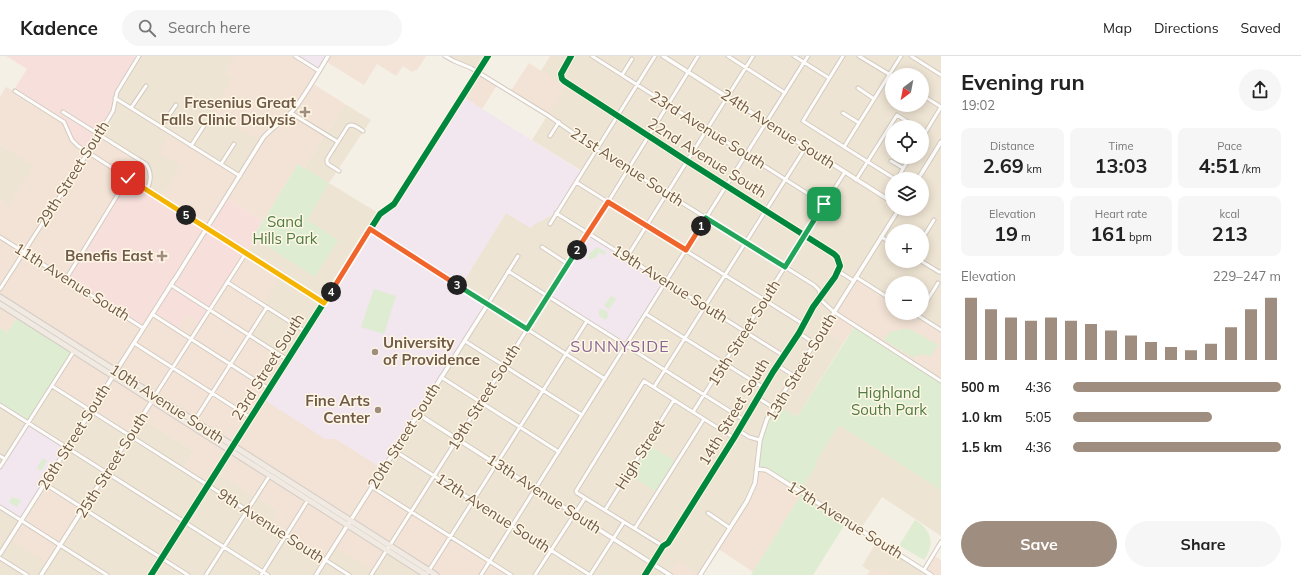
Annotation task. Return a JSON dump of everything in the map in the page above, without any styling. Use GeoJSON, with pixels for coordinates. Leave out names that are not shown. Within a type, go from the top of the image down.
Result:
{"type":"FeatureCollection","features":[{"type":"Feature","properties":{"kind":"highway","name":"10th Avenue South"},"geometry":{"type":"LineString","coordinates":[[0,297],[76,349]]}},
{"type":"Feature","properties":{"kind":"highway","name":"10th Avenue South"},"geometry":{"type":"LineString","coordinates":[[0,304],[115,373],[192,424],[310,497],[388,548],[427,572],[436,575]]}},
{"type":"Feature","properties":{"kind":"street","name":"29th Street South"},"geometry":{"type":"LineString","coordinates":[[0,290],[112,111],[117,92],[139,56]]}},
{"type":"Feature","properties":{"kind":"street"},"geometry":{"type":"LineString","coordinates":[[295,56],[319,71]]}},
{"type":"Feature","properties":{"kind":"street","name":"26th Street South"},"geometry":{"type":"LineString","coordinates":[[0,554],[267,134],[291,113],[328,56]]}},
{"type":"Feature","properties":{"kind":"street","name":"21st Avenue South"},"geometry":{"type":"LineString","coordinates":[[445,56],[454,62],[465,65],[478,72],[559,122],[597,150],[814,285],[819,290],[825,305],[834,312],[941,381]]}},
{"type":"Feature","properties":{"kind":"street","name":"23rd Street South"},"geometry":{"type":"LineString","coordinates":[[152,575],[370,229],[380,214],[394,204],[488,56]]}},
{"type":"Feature","properties":{"kind":"street","name":"22nd Avenue South"},"geometry":{"type":"LineString","coordinates":[[572,56],[561,73],[564,81],[834,254],[839,261]]}},
{"type":"Feature","properties":{"kind":"street","name":"23rd Avenue South"},"geometry":{"type":"LineString","coordinates":[[592,56],[824,204]]}},
{"type":"Feature","properties":{"kind":"street"},"geometry":{"type":"LineString","coordinates":[[599,60],[602,56]]}},
{"type":"Feature","properties":{"kind":"street"},"geometry":{"type":"LineString","coordinates":[[550,224],[655,56]]}},
{"type":"Feature","properties":{"kind":"street","name":"24th Avenue South"},"geometry":{"type":"LineString","coordinates":[[663,56],[885,198]]}},
{"type":"Feature","properties":{"kind":"street","name":"19th Street South"},"geometry":{"type":"LineString","coordinates":[[371,575],[608,202],[698,56]]}},
{"type":"Feature","properties":{"kind":"street"},"geometry":{"type":"LineString","coordinates":[[728,56],[785,93]]}},
{"type":"Feature","properties":{"kind":"street"},"geometry":{"type":"LineString","coordinates":[[627,257],[753,56]]}},
{"type":"Feature","properties":{"kind":"street"},"geometry":{"type":"LineString","coordinates":[[794,56],[829,78]]}},
{"type":"Feature","properties":{"kind":"street"},"geometry":{"type":"LineString","coordinates":[[480,575],[808,56]]}},
{"type":"Feature","properties":{"kind":"street"},"geometry":{"type":"LineString","coordinates":[[843,56],[803,121],[885,172]]}},
{"type":"Feature","properties":{"kind":"street"},"geometry":{"type":"LineString","coordinates":[[859,56],[885,72]]}},
{"type":"Feature","properties":{"kind":"street"},"geometry":{"type":"LineString","coordinates":[[895,68],[901,56]]}},
{"type":"Feature","properties":{"kind":"street"},"geometry":{"type":"LineString","coordinates":[[911,56],[941,75]]}},
{"type":"Feature","properties":{"kind":"street"},"geometry":{"type":"LineString","coordinates":[[622,75],[632,59]]}},
{"type":"Feature","properties":{"kind":"street"},"geometry":{"type":"LineString","coordinates":[[844,147],[885,84]]}},
{"type":"Feature","properties":{"kind":"street"},"geometry":{"type":"LineString","coordinates":[[131,108],[146,86]]}},
{"type":"Feature","properties":{"kind":"street"},"geometry":{"type":"LineString","coordinates":[[858,88],[874,99]]}},
{"type":"Feature","properties":{"kind":"street"},"geometry":{"type":"LineString","coordinates":[[15,91],[64,122],[72,140],[78,146],[324,303]]}},
{"type":"Feature","properties":{"kind":"street"},"geometry":{"type":"LineString","coordinates":[[115,98],[240,176]]}},
{"type":"Feature","properties":{"kind":"street"},"geometry":{"type":"LineString","coordinates":[[929,99],[941,107],[929,125]]}},
{"type":"Feature","properties":{"kind":"street"},"geometry":{"type":"LineString","coordinates":[[161,127],[176,105]]}},
{"type":"Feature","properties":{"kind":"street"},"geometry":{"type":"LineString","coordinates":[[63,112],[146,164],[151,174],[150,184],[147,190]]}},
{"type":"Feature","properties":{"kind":"street"},"geometry":{"type":"LineString","coordinates":[[291,113],[338,142]]}},
{"type":"Feature","properties":{"kind":"street"},"geometry":{"type":"LineString","coordinates":[[843,113],[859,123]]}},
{"type":"Feature","properties":{"kind":"street"},"geometry":{"type":"LineString","coordinates":[[894,120],[897,115],[905,120]]}},
{"type":"Feature","properties":{"kind":"street"},"geometry":{"type":"LineString","coordinates":[[550,136],[559,122]]}},
{"type":"Feature","properties":{"kind":"street"},"geometry":{"type":"LineString","coordinates":[[191,146],[205,124]]}},
{"type":"Feature","properties":{"kind":"street"},"geometry":{"type":"LineString","coordinates":[[339,171],[327,162],[348,126],[350,124],[354,125],[364,131]]}},
{"type":"Feature","properties":{"kind":"street"},"geometry":{"type":"LineString","coordinates":[[856,180],[885,134]]}},
{"type":"Feature","properties":{"kind":"street"},"geometry":{"type":"LineString","coordinates":[[922,172],[941,142]]}},
{"type":"Feature","properties":{"kind":"street"},"geometry":{"type":"LineString","coordinates":[[221,164],[234,144]]}},
{"type":"Feature","properties":{"kind":"street"},"geometry":{"type":"LineString","coordinates":[[654,387],[806,147]]}},
{"type":"Feature","properties":{"kind":"street"},"geometry":{"type":"LineString","coordinates":[[896,164],[903,168]]}},
{"type":"Feature","properties":{"kind":"street"},"geometry":{"type":"LineString","coordinates":[[900,172],[906,164]]}},
{"type":"Feature","properties":{"kind":"street","name":"15th Street South"},"geometry":{"type":"LineString","coordinates":[[693,412],[844,172]]}},
{"type":"Feature","properties":{"kind":"street"},"geometry":{"type":"LineString","coordinates":[[66,279],[128,178]]}},
{"type":"Feature","properties":{"kind":"street"},"geometry":{"type":"LineString","coordinates":[[576,182],[803,324]]}},
{"type":"Feature","properties":{"kind":"street","name":"19th Avenue South"},"geometry":{"type":"LineString","coordinates":[[556,213],[784,356]]}},
{"type":"Feature","properties":{"kind":"street","name":"13th Street South"},"geometry":{"type":"LineString","coordinates":[[700,575],[752,491],[755,483],[760,440],[767,420],[895,216]]}},
{"type":"Feature","properties":{"kind":"street"},"geometry":{"type":"LineString","coordinates":[[929,228],[934,220]]}},
{"type":"Feature","properties":{"kind":"street"},"geometry":{"type":"LineString","coordinates":[[370,229],[605,379]]}},
{"type":"Feature","properties":{"kind":"street","name":"11th Avenue South"},"geometry":{"type":"LineString","coordinates":[[0,237],[143,328]]}},
{"type":"Feature","properties":{"kind":"street"},"geometry":{"type":"LineString","coordinates":[[542,247],[568,264]]}},
{"type":"Feature","properties":{"kind":"street","name":"25th Street South"},"geometry":{"type":"LineString","coordinates":[[41,575],[246,253]]}},
{"type":"Feature","properties":{"kind":"street","name":"20th Street South"},"geometry":{"type":"LineString","coordinates":[[316,575],[518,256]]}},
{"type":"Feature","properties":{"kind":"street","name":"14th Street South"},"geometry":{"type":"LineString","coordinates":[[645,575],[663,546],[668,543],[803,324],[838,271],[840,266],[839,261]]}},
{"type":"Feature","properties":{"kind":"street"},"geometry":{"type":"LineString","coordinates":[[929,266],[941,272]]}},
{"type":"Feature","properties":{"kind":"street"},"geometry":{"type":"LineString","coordinates":[[508,271],[744,420]]}},
{"type":"Feature","properties":{"kind":"street"},"geometry":{"type":"LineString","coordinates":[[838,271],[885,296]]}},
{"type":"Feature","properties":{"kind":"street"},"geometry":{"type":"LineString","coordinates":[[227,282],[306,332]]}},
{"type":"Feature","properties":{"kind":"street"},"geometry":{"type":"LineString","coordinates":[[929,298],[938,283]]}},
{"type":"Feature","properties":{"kind":"street"},"geometry":{"type":"LineString","coordinates":[[171,285],[288,360]]}},
{"type":"Feature","properties":{"kind":"street"},"geometry":{"type":"LineString","coordinates":[[192,424],[267,307]]}},
{"type":"Feature","properties":{"kind":"street"},"geometry":{"type":"LineString","coordinates":[[152,314],[269,389]]}},
{"type":"Feature","properties":{"kind":"street"},"geometry":{"type":"LineString","coordinates":[[646,314],[764,388]]}},
{"type":"Feature","properties":{"kind":"street"},"geometry":{"type":"LineString","coordinates":[[927,320],[941,330]]}},
{"type":"Feature","properties":{"kind":"street"},"geometry":{"type":"LineString","coordinates":[[427,572],[587,321]]}},
{"type":"Feature","properties":{"kind":"street"},"geometry":{"type":"LineString","coordinates":[[798,333],[814,343]]}},
{"type":"Feature","properties":{"kind":"street"},"geometry":{"type":"LineString","coordinates":[[465,341],[582,415]]}},
{"type":"Feature","properties":{"kind":"street","name":"11th Avenue South"},"geometry":{"type":"LineString","coordinates":[[134,343],[251,418]]}},
{"type":"Feature","properties":{"kind":"street"},"geometry":{"type":"LineString","coordinates":[[0,467],[76,349]]}},
{"type":"Feature","properties":{"kind":"street"},"geometry":{"type":"LineString","coordinates":[[778,365],[794,376]]}},
{"type":"Feature","properties":{"kind":"street"},"geometry":{"type":"LineString","coordinates":[[441,377],[559,452]]}},
{"type":"Feature","properties":{"kind":"street"},"geometry":{"type":"LineString","coordinates":[[663,546],[577,493],[577,489],[644,381],[734,438]]}},
{"type":"Feature","properties":{"kind":"street","name":"9th Avenue South"},"geometry":{"type":"LineString","coordinates":[[52,386],[349,575]]}},
{"type":"Feature","properties":{"kind":"street"},"geometry":{"type":"LineString","coordinates":[[758,398],[774,408]]}},
{"type":"Feature","properties":{"kind":"street","name":"High Street"},"geometry":{"type":"LineString","coordinates":[[605,510],[674,400]]}},
{"type":"Feature","properties":{"kind":"street"},"geometry":{"type":"LineString","coordinates":[[0,405],[224,547],[262,574],[268,575]]}},
{"type":"Feature","properties":{"kind":"street","name":"13th Avenue South"},"geometry":{"type":"LineString","coordinates":[[418,414],[670,575]]}},
{"type":"Feature","properties":{"kind":"street"},"geometry":{"type":"LineString","coordinates":[[635,528],[704,419]]}},
{"type":"Feature","properties":{"kind":"street"},"geometry":{"type":"LineString","coordinates":[[738,430],[750,437],[760,440]]}},
{"type":"Feature","properties":{"kind":"street","name":"12th Avenue South"},"geometry":{"type":"LineString","coordinates":[[395,451],[590,575]]}},
{"type":"Feature","properties":{"kind":"street"},"geometry":{"type":"LineString","coordinates":[[0,456],[5,459]]}},
{"type":"Feature","properties":{"kind":"street","name":"17th Avenue South"},"geometry":{"type":"LineString","coordinates":[[757,469],[766,470],[771,473],[931,575]]}},
{"type":"Feature","properties":{"kind":"street"},"geometry":{"type":"LineString","coordinates":[[206,575],[271,473]]}},
{"type":"Feature","properties":{"kind":"street"},"geometry":{"type":"LineString","coordinates":[[45,484],[188,575]]}},
{"type":"Feature","properties":{"kind":"street"},"geometry":{"type":"LineString","coordinates":[[372,487],[510,575]]}},
{"type":"Feature","properties":{"kind":"street"},"geometry":{"type":"LineString","coordinates":[[262,574],[310,497]]}},
{"type":"Feature","properties":{"kind":"street"},"geometry":{"type":"LineString","coordinates":[[535,575],[584,498]]}},
{"type":"Feature","properties":{"kind":"street"},"geometry":{"type":"LineString","coordinates":[[0,507],[107,575]]}},
{"type":"Feature","properties":{"kind":"street"},"geometry":{"type":"LineString","coordinates":[[708,514],[730,528]]}},
{"type":"Feature","properties":{"kind":"street"},"geometry":{"type":"LineString","coordinates":[[590,575],[624,522]]}},
{"type":"Feature","properties":{"kind":"street"},"geometry":{"type":"LineString","coordinates":[[920,575],[941,542]]}},
{"type":"Feature","properties":{"kind":"street"},"geometry":{"type":"LineString","coordinates":[[0,558],[27,575]]}},
{"type":"Feature","properties":{"kind":"shaded area"},"geometry":{"type":"Polygon","coordinates":[[[6,56],[134,56],[138,59],[117,92],[114,106],[87,152],[72,140],[64,122],[13,91],[27,69],[6,56]]]}},
{"type":"Feature","properties":{"kind":"shaded area"},"geometry":{"type":"Polygon","coordinates":[[[141,56],[236,56],[225,73],[233,78],[261,142],[240,176],[181,166],[160,198],[147,190],[98,134],[117,92],[141,56]]]}},
{"type":"Feature","properties":{"kind":"shaded area"},"geometry":{"type":"Polygon","coordinates":[[[236,56],[291,56],[318,73],[312,83],[345,104],[304,168],[298,164],[263,221],[226,198],[207,228],[160,198],[181,166],[159,152],[170,133],[239,176],[261,142],[212,111],[232,78],[225,73],[236,56]]]}},
{"type":"Feature","properties":{"kind":"shaded area"},"geometry":{"type":"Polygon","coordinates":[[[297,56],[326,56],[318,69],[297,56]]]}},
{"type":"Feature","properties":{"kind":"shaded area"},"geometry":{"type":"Polygon","coordinates":[[[328,56],[426,56],[418,69],[412,72],[403,66],[396,76],[377,64],[364,85],[325,61],[328,56]]]}},
{"type":"Feature","properties":{"kind":"shaded area"},"geometry":{"type":"Polygon","coordinates":[[[445,56],[488,56],[478,72],[445,56]]]}},
{"type":"Feature","properties":{"kind":"shaded area"},"geometry":{"type":"Polygon","coordinates":[[[550,56],[941,56],[941,330],[925,320],[929,320],[929,276],[885,276],[885,303],[823,329],[844,342],[797,417],[776,404],[752,491],[700,575],[511,575],[372,487],[460,287],[506,213],[531,228],[533,225],[556,213],[582,171],[532,140],[565,87],[541,71],[550,56]]]}},
{"type":"Feature","properties":{"kind":"shaded area"},"geometry":{"type":"Polygon","coordinates":[[[529,63],[566,87],[548,115],[510,92],[529,63]]]}},
{"type":"Feature","properties":{"kind":"shaded area"},"geometry":{"type":"Polygon","coordinates":[[[478,72],[498,84],[482,109],[462,96],[478,72]]]}},
{"type":"Feature","properties":{"kind":"shaded area"},"geometry":{"type":"Polygon","coordinates":[[[6,87],[98,134],[146,164],[151,174],[147,190],[152,314],[187,313],[193,317],[246,253],[281,275],[263,304],[267,307],[249,335],[288,360],[336,439],[383,469],[372,487],[511,575],[436,575],[0,297],[0,200],[9,205],[33,166],[0,144],[0,97],[6,87]]]}},
{"type":"Feature","properties":{"kind":"shaded area"},"geometry":{"type":"Polygon","coordinates":[[[462,96],[582,172],[556,213],[533,225],[531,228],[506,213],[460,287],[488,304],[383,469],[336,439],[325,439],[263,399],[380,214],[390,207],[462,96]]]}},
{"type":"Feature","properties":{"kind":"shaded area"},"geometry":{"type":"Polygon","coordinates":[[[345,104],[371,120],[329,183],[304,168],[345,104]]]}},
{"type":"Feature","properties":{"kind":"shaded area"},"geometry":{"type":"Polygon","coordinates":[[[0,144],[34,166],[9,206],[0,200],[0,144]]]}},
{"type":"Feature","properties":{"kind":"shaded area","name":"Benefis East"},"geometry":{"type":"Polygon","coordinates":[[[128,178],[206,228],[226,198],[263,221],[253,237],[255,239],[201,324],[187,314],[177,330],[152,314],[143,328],[66,279],[128,178]]]}},
{"type":"Feature","properties":{"kind":"shaded area"},"geometry":{"type":"Polygon","coordinates":[[[329,183],[380,214],[288,360],[249,335],[263,304],[246,253],[255,239],[315,276],[306,220],[329,183]]]}},
{"type":"Feature","properties":{"kind":"shaded area"},"geometry":{"type":"Polygon","coordinates":[[[588,232],[666,282],[626,346],[548,296],[588,232]]]}},
{"type":"Feature","properties":{"kind":"shaded area"},"geometry":{"type":"Polygon","coordinates":[[[856,277],[885,296],[885,320],[925,320],[941,330],[941,381],[855,326],[844,342],[823,329],[856,277]]]}},
{"type":"Feature","properties":{"kind":"shaded area"},"geometry":{"type":"Polygon","coordinates":[[[0,304],[18,316],[7,333],[0,328],[0,304]]]}},
{"type":"Feature","properties":{"kind":"shaded area"},"geometry":{"type":"Polygon","coordinates":[[[74,351],[387,550],[374,571],[334,547],[325,560],[270,525],[278,511],[220,474],[216,473],[208,486],[183,469],[194,451],[141,418],[130,436],[52,386],[74,351]]]}},
{"type":"Feature","properties":{"kind":"shaded area"},"geometry":{"type":"Polygon","coordinates":[[[52,386],[141,418],[194,451],[183,469],[220,474],[278,511],[270,525],[334,547],[387,550],[426,575],[0,575],[0,507],[22,520],[49,564],[0,467],[0,405],[52,386]]]}},
{"type":"Feature","properties":{"kind":"shaded area"},"geometry":{"type":"Polygon","coordinates":[[[29,423],[68,448],[22,520],[0,507],[0,468],[29,423]]]}},
{"type":"Feature","properties":{"kind":"shaded area"},"geometry":{"type":"Polygon","coordinates":[[[839,424],[941,490],[941,536],[882,497],[860,530],[800,491],[839,424]]]}},
{"type":"Feature","properties":{"kind":"shaded area"},"geometry":{"type":"Polygon","coordinates":[[[757,469],[766,470],[802,493],[753,572],[717,548],[752,491],[757,469]]]}},
{"type":"Feature","properties":{"kind":"shaded area"},"geometry":{"type":"Polygon","coordinates":[[[45,484],[83,509],[49,564],[10,539],[45,484]]]}},
{"type":"Feature","properties":{"kind":"shaded area"},"geometry":{"type":"Polygon","coordinates":[[[877,541],[924,570],[921,575],[890,575],[880,569],[877,573],[862,566],[877,541]]]}},
{"type":"Feature","properties":{"kind":"shaded area"},"geometry":{"type":"Polygon","coordinates":[[[933,555],[941,560],[941,575],[921,575],[933,555]]]}},
{"type":"Feature","properties":{"kind":"shaded area"},"geometry":{"type":"Polygon","coordinates":[[[677,561],[699,575],[670,575],[669,574],[677,561]]]}},
{"type":"Feature","properties":{"kind":"shaded area"},"geometry":{"type":"Polygon","coordinates":[[[880,568],[890,575],[867,575],[871,569],[877,573],[880,568]]]}},
{"type":"Feature","properties":{"kind":"green space","name":"Sand Hills Park"},"geometry":{"type":"Polygon","coordinates":[[[298,164],[329,183],[307,220],[338,240],[315,277],[253,237],[298,164]]]}},
{"type":"Feature","properties":{"kind":"green space"},"geometry":{"type":"Polygon","coordinates":[[[597,247],[606,252],[604,255],[599,252],[596,257],[589,260],[589,254],[597,247]]]}},
{"type":"Feature","properties":{"kind":"green space"},"geometry":{"type":"Polygon","coordinates":[[[374,289],[396,296],[384,334],[361,327],[374,289]]]}},
{"type":"Feature","properties":{"kind":"green space"},"geometry":{"type":"Polygon","coordinates":[[[611,296],[616,299],[609,309],[604,306],[611,296]]]}},
{"type":"Feature","properties":{"kind":"green space"},"geometry":{"type":"Polygon","coordinates":[[[600,309],[607,311],[608,316],[606,320],[599,316],[600,309]]]}},
{"type":"Feature","properties":{"kind":"green space"},"geometry":{"type":"Polygon","coordinates":[[[18,316],[74,351],[29,423],[0,405],[0,328],[7,333],[18,316]]]}},
{"type":"Feature","properties":{"kind":"green space","name":"Highland South Park"},"geometry":{"type":"Polygon","coordinates":[[[855,326],[941,381],[941,490],[839,425],[815,463],[817,464],[800,491],[771,473],[757,469],[763,430],[776,404],[797,417],[855,326]]]}},
{"type":"Feature","properties":{"kind":"green space"},"geometry":{"type":"Polygon","coordinates":[[[910,329],[938,345],[930,357],[925,354],[912,357],[884,340],[890,332],[910,329]]]}},
{"type":"Feature","properties":{"kind":"green space"},"geometry":{"type":"Polygon","coordinates":[[[647,444],[677,462],[658,493],[628,474],[647,444]]]}},
{"type":"Feature","properties":{"kind":"green space"},"geometry":{"type":"Polygon","coordinates":[[[43,458],[47,461],[41,471],[37,468],[43,458]]]}},
{"type":"Feature","properties":{"kind":"green space"},"geometry":{"type":"Polygon","coordinates":[[[802,493],[847,521],[813,575],[751,575],[802,493]]]}},
{"type":"Feature","properties":{"kind":"green space"},"geometry":{"type":"Polygon","coordinates":[[[12,497],[21,500],[17,507],[9,501],[12,497]]]}},
{"type":"Feature","properties":{"kind":"green space"},"geometry":{"type":"Polygon","coordinates":[[[915,520],[925,528],[930,538],[930,548],[924,560],[900,546],[915,520]]]}},
{"type":"Feature","properties":{"kind":"cycle path"},"geometry":{"type":"LineString","coordinates":[[151,575],[380,214],[394,204],[488,56]]}},
{"type":"Feature","properties":{"kind":"cycle path"},"geometry":{"type":"LineString","coordinates":[[571,56],[561,74],[564,81],[834,254],[837,257],[840,266],[835,277],[813,307],[799,333],[773,372],[734,438],[668,543],[663,546],[645,575]]}},
{"type":"Feature","properties":{"kind":"place","name":"Fresenius Great Falls Clinic Dialysis"},"geometry":{"type":"Point","coordinates":[305,112]}},
{"type":"Feature","properties":{"kind":"place","name":"Benefis East"},"geometry":{"type":"Point","coordinates":[162,256]}},
{"type":"Feature","properties":{"kind":"place","name":"University of Providence"},"geometry":{"type":"Point","coordinates":[375,352]}},
{"type":"Feature","properties":{"kind":"place","name":"Fine Arts Center"},"geometry":{"type":"Point","coordinates":[378,410]}},
{"type":"Feature","properties":{"kind":"district","name":"SUNNYSIDE"},"geometry":{"type":"Point","coordinates":[620,346]}},
{"type":"Feature","properties":{"kind":"route"},"geometry":{"type":"LineString","coordinates":[[128,178],[324,303],[370,229],[527,329],[608,202],[686,250],[706,218],[785,267],[824,204]]}}]}
